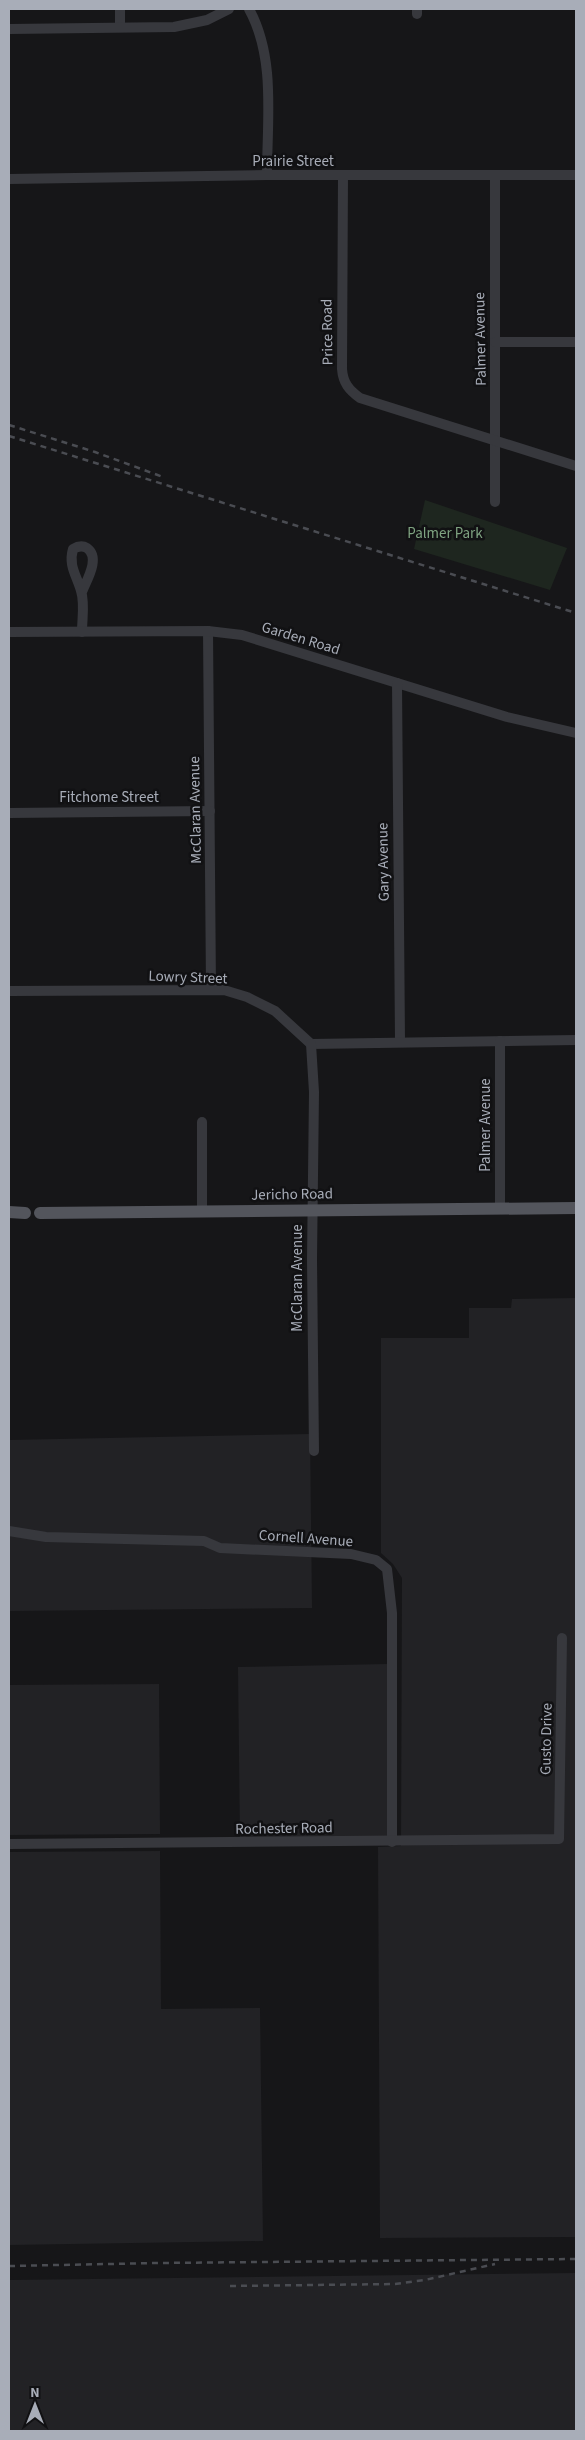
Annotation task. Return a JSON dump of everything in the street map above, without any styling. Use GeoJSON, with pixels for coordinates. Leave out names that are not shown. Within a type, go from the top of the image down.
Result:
{"type":"FeatureCollection","features":[{"type":"Feature","properties":{"kind":"main road","name":"Jericho Road"},"geometry":{"type":"LineString","coordinates":[[40,1212],[576,1208]]}},
{"type":"Feature","properties":{"kind":"main road","name":"Jericho Road"},"geometry":{"type":"LineString","coordinates":[[9,1212],[25,1212]]}},
{"type":"Feature","properties":{"kind":"street"},"geometry":{"type":"LineString","coordinates":[[120,9],[120,27]]}},
{"type":"Feature","properties":{"kind":"street"},"geometry":{"type":"LineString","coordinates":[[9,28],[174,27],[207,20],[229,9]]}},
{"type":"Feature","properties":{"kind":"street"},"geometry":{"type":"LineString","coordinates":[[249,9],[257,24],[266,52],[267,175]]}},
{"type":"Feature","properties":{"kind":"street","name":"Prairie Street"},"geometry":{"type":"LineString","coordinates":[[9,179],[267,175],[576,174]]}},
{"type":"Feature","properties":{"kind":"street","name":"Palmer Avenue"},"geometry":{"type":"LineString","coordinates":[[495,175],[495,502]]}},
{"type":"Feature","properties":{"kind":"street","name":"Price Road"},"geometry":{"type":"LineString","coordinates":[[342,176],[342,369],[348,388],[360,398],[576,466]]}},
{"type":"Feature","properties":{"kind":"street"},"geometry":{"type":"LineString","coordinates":[[495,342],[576,342]]}},
{"type":"Feature","properties":{"kind":"street"},"geometry":{"type":"LineString","coordinates":[[82,592],[82,632]]}},
{"type":"Feature","properties":{"kind":"street","name":"Garden Road"},"geometry":{"type":"LineString","coordinates":[[9,632],[208,631],[242,635],[507,717],[576,733]]}},
{"type":"Feature","properties":{"kind":"street","name":"McClaran Avenue"},"geometry":{"type":"LineString","coordinates":[[208,631],[211,989]]}},
{"type":"Feature","properties":{"kind":"street","name":"Gary Avenue"},"geometry":{"type":"LineString","coordinates":[[396,683],[400,1041]]}},
{"type":"Feature","properties":{"kind":"street","name":"Fitchome Street"},"geometry":{"type":"LineString","coordinates":[[9,813],[210,811]]}},
{"type":"Feature","properties":{"kind":"street","name":"Lowry Street"},"geometry":{"type":"LineString","coordinates":[[9,991],[224,990],[247,997],[275,1011],[311,1044]]}},
{"type":"Feature","properties":{"kind":"street"},"geometry":{"type":"LineString","coordinates":[[311,1044],[400,1041],[500,1042],[576,1040]]}},
{"type":"Feature","properties":{"kind":"street","name":"Palmer Avenue"},"geometry":{"type":"LineString","coordinates":[[500,1042],[500,1208]]}},
{"type":"Feature","properties":{"kind":"street","name":"McClaran Avenue"},"geometry":{"type":"LineString","coordinates":[[311,1044],[314,1092],[312,1210],[314,1451]]}},
{"type":"Feature","properties":{"kind":"street"},"geometry":{"type":"LineString","coordinates":[[202,1122],[202,1212]]}},
{"type":"Feature","properties":{"kind":"street","name":"Jericho Road"},"geometry":{"type":"LineString","coordinates":[[25,1212],[40,1212]]}},
{"type":"Feature","properties":{"kind":"street","name":"Cornell Avenue"},"geometry":{"type":"LineString","coordinates":[[9,1531],[46,1536],[204,1541],[220,1548],[352,1554],[376,1560],[387,1569],[392,1613],[392,1842]]}},
{"type":"Feature","properties":{"kind":"street","name":"Gusto Drive"},"geometry":{"type":"LineString","coordinates":[[560,1839],[562,1638]]}},
{"type":"Feature","properties":{"kind":"street","name":"Rochester Road"},"geometry":{"type":"LineString","coordinates":[[9,1844],[560,1839]]}},
{"type":"Feature","properties":{"kind":"shaded area"},"geometry":{"type":"Polygon","coordinates":[[[576,1298],[576,2237],[380,2238],[378,1847],[401,1846],[402,1578],[393,1564],[381,1553],[381,1338],[469,1338],[469,1308],[511,1308],[512,1299],[576,1298]]]}},
{"type":"Feature","properties":{"kind":"shaded area"},"geometry":{"type":"Polygon","coordinates":[[[310,1434],[312,1608],[9,1611],[9,1440],[310,1434]]]}},
{"type":"Feature","properties":{"kind":"shaded area"},"geometry":{"type":"Polygon","coordinates":[[[387,1664],[390,1838],[240,1840],[238,1667],[387,1664]]]}},
{"type":"Feature","properties":{"kind":"shaded area"},"geometry":{"type":"Polygon","coordinates":[[[159,1684],[160,1834],[9,1835],[9,1685],[159,1684]]]}},
{"type":"Feature","properties":{"kind":"shaded area"},"geometry":{"type":"Polygon","coordinates":[[[160,1851],[161,2009],[260,2008],[263,2241],[9,2245],[9,1852],[160,1851]]]}},
{"type":"Feature","properties":{"kind":"shaded area"},"geometry":{"type":"Polygon","coordinates":[[[576,2273],[576,2431],[9,2431],[9,2280],[576,2273]]]}},
{"type":"Feature","properties":{"kind":"green space","name":"Palmer Park"},"geometry":{"type":"Polygon","coordinates":[[[425,500],[567,548],[550,590],[414,549],[425,500]]]}},
{"type":"Feature","properties":{"kind":"railway"},"geometry":{"type":"LineString","coordinates":[[9,425],[95,452],[163,477]]}},
{"type":"Feature","properties":{"kind":"railway"},"geometry":{"type":"LineString","coordinates":[[9,436],[576,613]]}},
{"type":"Feature","properties":{"kind":"railway"},"geometry":{"type":"LineString","coordinates":[[9,2266],[576,2259]]}},
{"type":"Feature","properties":{"kind":"railway"},"geometry":{"type":"LineString","coordinates":[[230,2286],[395,2284],[425,2280],[495,2264]]}}]}
